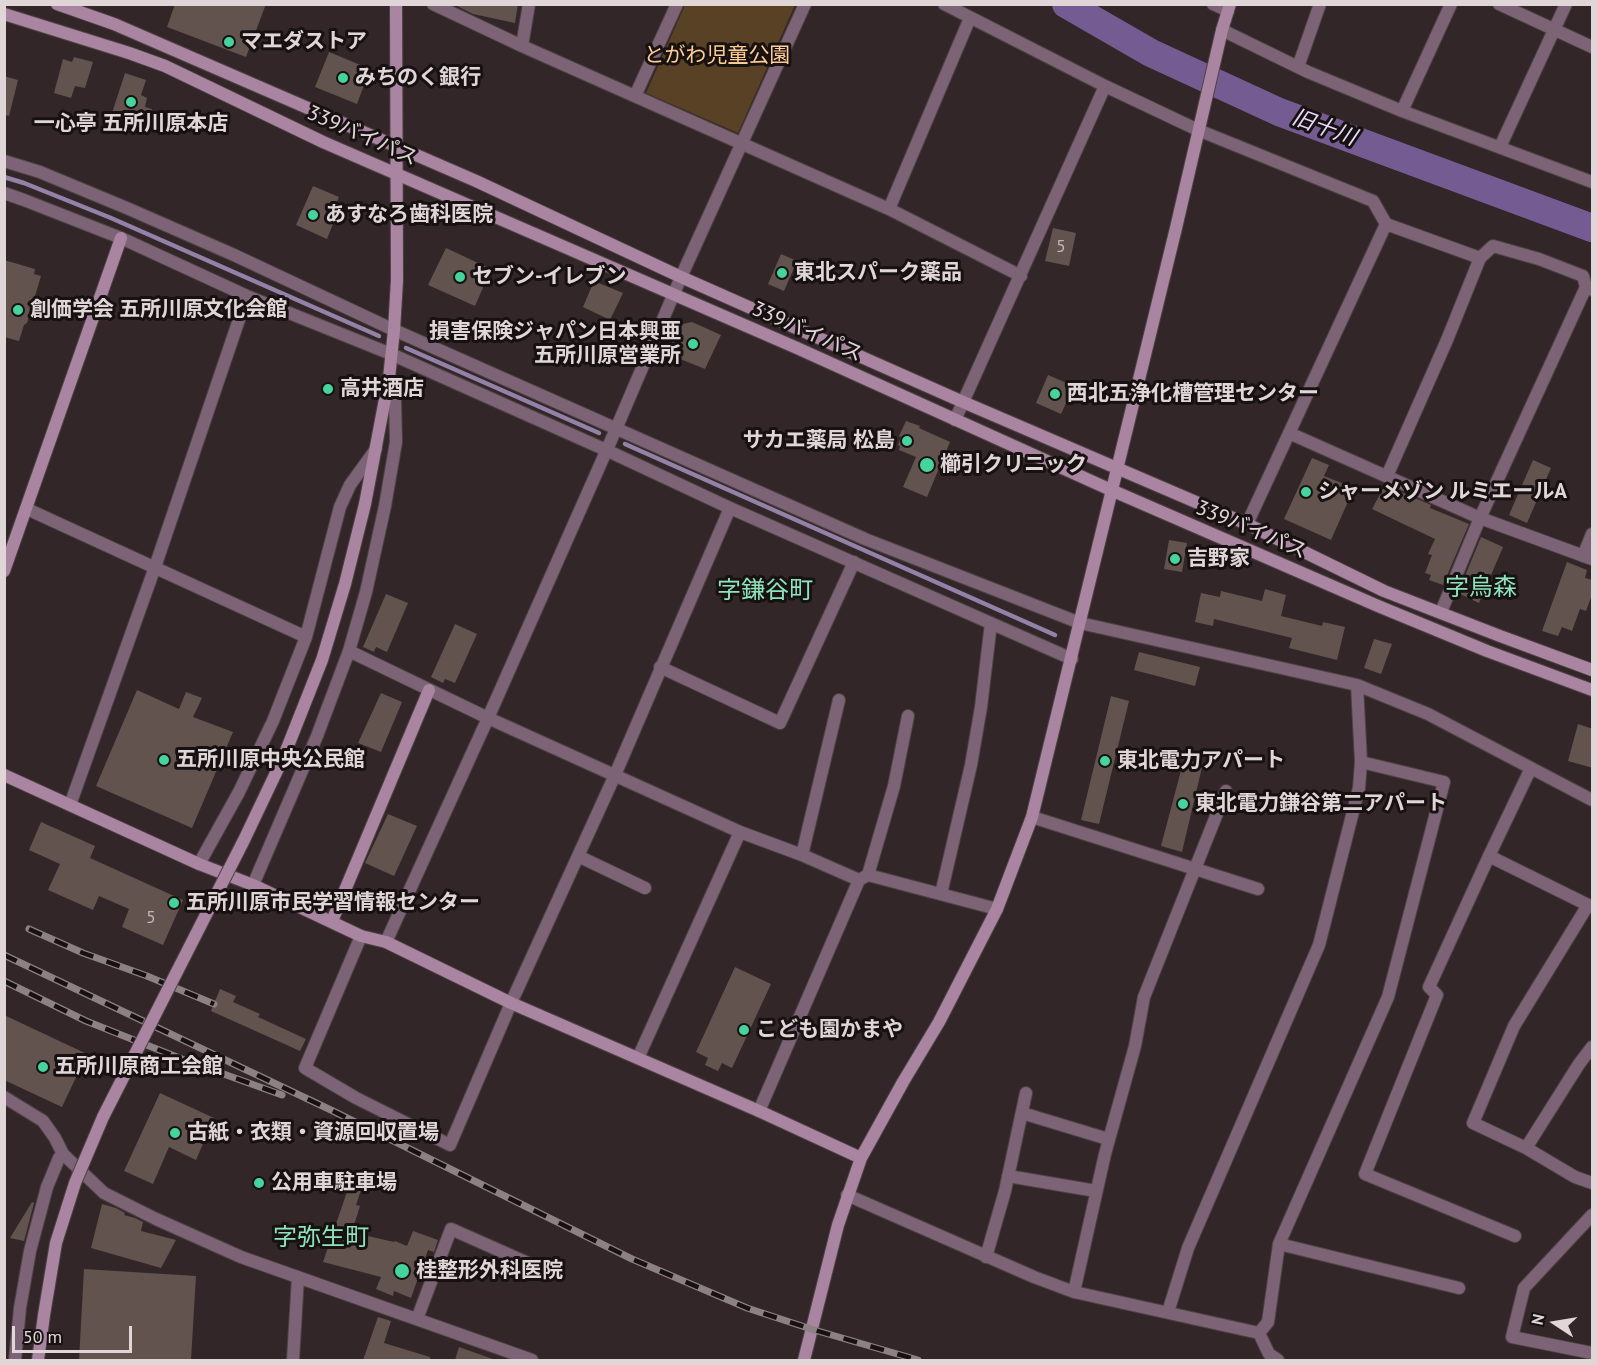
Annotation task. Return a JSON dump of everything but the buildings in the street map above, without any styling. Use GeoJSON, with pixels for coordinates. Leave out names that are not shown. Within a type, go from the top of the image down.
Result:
{"type":"FeatureCollection","features":[{"type":"Feature","properties":{"kind":"street"},"geometry":{"type":"LineString","coordinates":[[57,4],[114,24],[476,181],[681,277],[1116,469],[1247,524],[1384,591],[1593,670]]}},
{"type":"Feature","properties":{"kind":"street"},"geometry":{"type":"LineString","coordinates":[[38,1360],[56,1243],[75,1183],[103,1117],[244,840],[284,756],[325,649],[345,584],[365,504],[392,354],[397,280],[396,4]]}},
{"type":"Feature","properties":{"kind":"street"},"geometry":{"type":"LineString","coordinates":[[433,4],[522,46],[889,209],[1021,276]]}},
{"type":"Feature","properties":{"kind":"street"},"geometry":{"type":"LineString","coordinates":[[522,46],[529,4]]}},
{"type":"Feature","properties":{"kind":"street"},"geometry":{"type":"LineString","coordinates":[[635,96],[677,4]]}},
{"type":"Feature","properties":{"kind":"street"},"geometry":{"type":"LineString","coordinates":[[386,942],[488,718],[681,277],[805,4]]}},
{"type":"Feature","properties":{"kind":"street"},"geometry":{"type":"LineString","coordinates":[[944,4],[1105,86],[1198,130],[1373,201],[1386,224],[1480,258]]}},
{"type":"Feature","properties":{"kind":"street"},"geometry":{"type":"LineString","coordinates":[[804,1360],[838,1225],[861,1158],[939,1022],[997,909],[1032,817],[1174,240],[1221,32],[1229,8],[1213,4]]}},
{"type":"Feature","properties":{"kind":"street"},"geometry":{"type":"LineString","coordinates":[[1298,67],[1320,4]]}},
{"type":"Feature","properties":{"kind":"street"},"geometry":{"type":"LineString","coordinates":[[1402,111],[1451,4]]}},
{"type":"Feature","properties":{"kind":"street"},"geometry":{"type":"LineString","coordinates":[[1499,4],[1593,47]]}},
{"type":"Feature","properties":{"kind":"street"},"geometry":{"type":"LineString","coordinates":[[1500,147],[1566,4]]}},
{"type":"Feature","properties":{"kind":"street","name":"339バイパス"},"geometry":{"type":"LineString","coordinates":[[4,14],[165,66],[323,142],[675,294],[1111,490],[1378,606],[1487,651],[1593,690]]}},
{"type":"Feature","properties":{"kind":"street"},"geometry":{"type":"LineString","coordinates":[[889,209],[970,18]]}},
{"type":"Feature","properties":{"kind":"street"},"geometry":{"type":"LineString","coordinates":[[1221,32],[1308,72],[1402,111],[1593,182]]}},
{"type":"Feature","properties":{"kind":"street"},"geometry":{"type":"LineString","coordinates":[[955,420],[1105,86]]}},
{"type":"Feature","properties":{"kind":"street"},"geometry":{"type":"LineString","coordinates":[[4,161],[40,172],[129,208],[394,330],[865,539],[1080,623],[1357,685],[1428,714],[1593,800]]}},
{"type":"Feature","properties":{"kind":"street"},"geometry":{"type":"LineString","coordinates":[[4,194],[121,238],[247,296],[392,354],[730,508],[1072,659]]}},
{"type":"Feature","properties":{"kind":"street"},"geometry":{"type":"LineString","coordinates":[[1247,524],[1386,224]]}},
{"type":"Feature","properties":{"kind":"street"},"geometry":{"type":"LineString","coordinates":[[4,571],[121,238]]}},
{"type":"Feature","properties":{"kind":"street"},"geometry":{"type":"LineString","coordinates":[[1388,476],[1480,258],[1493,246],[1539,259],[1583,276],[1589,288],[1480,518],[1441,612]]}},
{"type":"Feature","properties":{"kind":"street"},"geometry":{"type":"LineString","coordinates":[[70,805],[155,567],[247,296]]}},
{"type":"Feature","properties":{"kind":"street"},"geometry":{"type":"LineString","coordinates":[[253,885],[318,736],[349,651],[369,581],[396,442],[395,401],[389,378]]}},
{"type":"Feature","properties":{"kind":"street"},"geometry":{"type":"LineString","coordinates":[[1288,433],[1480,518],[1588,558],[1593,534]]}},
{"type":"Feature","properties":{"kind":"street"},"geometry":{"type":"LineString","coordinates":[[199,864],[239,792],[273,722],[306,637],[340,507],[350,485],[376,449]]}},
{"type":"Feature","properties":{"kind":"street"},"geometry":{"type":"LineString","coordinates":[[360,936],[305,1068],[356,1098],[450,1145],[511,1003],[615,775],[730,508]]}},
{"type":"Feature","properties":{"kind":"street"},"geometry":{"type":"LineString","coordinates":[[27,509],[306,637]]}},
{"type":"Feature","properties":{"kind":"street"},"geometry":{"type":"LineString","coordinates":[[660,667],[780,723],[854,562]]}},
{"type":"Feature","properties":{"kind":"street"},"geometry":{"type":"LineString","coordinates":[[941,894],[971,765],[981,707],[991,623]]}},
{"type":"Feature","properties":{"kind":"street"},"geometry":{"type":"LineString","coordinates":[[349,651],[488,718],[740,832],[864,878],[941,894],[997,909]]}},
{"type":"Feature","properties":{"kind":"street"},"geometry":{"type":"LineString","coordinates":[[1168,1312],[1188,1248],[1319,945],[1359,788],[1361,762],[1357,685]]}},
{"type":"Feature","properties":{"kind":"street"},"geometry":{"type":"LineString","coordinates":[[332,921],[429,690]]}},
{"type":"Feature","properties":{"kind":"street"},"geometry":{"type":"LineString","coordinates":[[801,855],[838,700]]}},
{"type":"Feature","properties":{"kind":"street"},"geometry":{"type":"LineString","coordinates":[[759,1111],[864,878],[894,786],[908,716]]}},
{"type":"Feature","properties":{"kind":"street"},"geometry":{"type":"LineString","coordinates":[[1259,1333],[1268,1322],[1279,1244],[1388,997],[1444,782],[1361,762]]}},
{"type":"Feature","properties":{"kind":"street"},"geometry":{"type":"LineString","coordinates":[[1515,1236],[1365,1174],[1437,995],[1429,987],[1531,768]]}},
{"type":"Feature","properties":{"kind":"street"},"geometry":{"type":"LineString","coordinates":[[4,775],[199,864],[253,885],[360,936],[386,942],[511,1003],[861,1158]]}},
{"type":"Feature","properties":{"kind":"street"},"geometry":{"type":"LineString","coordinates":[[1074,1292],[1108,1139],[1135,1046],[1144,997],[1226,791]]}},
{"type":"Feature","properties":{"kind":"street"},"geometry":{"type":"LineString","coordinates":[[1032,817],[1258,890]]}},
{"type":"Feature","properties":{"kind":"street"},"geometry":{"type":"LineString","coordinates":[[638,1058],[740,832]]}},
{"type":"Feature","properties":{"kind":"street"},"geometry":{"type":"LineString","coordinates":[[578,856],[645,888]]}},
{"type":"Feature","properties":{"kind":"street"},"geometry":{"type":"LineString","coordinates":[[1489,856],[1590,906],[1514,1026],[1473,1123],[1526,1148],[1575,1177],[1593,1183]]}},
{"type":"Feature","properties":{"kind":"street"},"geometry":{"type":"LineString","coordinates":[[1526,1148],[1579,1064],[1593,1047]]}},
{"type":"Feature","properties":{"kind":"street"},"geometry":{"type":"LineString","coordinates":[[986,1257],[1008,1176],[1026,1093]]}},
{"type":"Feature","properties":{"kind":"street"},"geometry":{"type":"LineString","coordinates":[[5,1097],[43,1121],[63,1154],[104,1193],[156,1219],[241,1257],[532,1360]]}},
{"type":"Feature","properties":{"kind":"street"},"geometry":{"type":"LineString","coordinates":[[1022,1113],[1108,1139]]}},
{"type":"Feature","properties":{"kind":"street"},"geometry":{"type":"LineString","coordinates":[[15,1360],[20,1308],[30,1251],[47,1187],[59,1158],[63,1154]]}},
{"type":"Feature","properties":{"kind":"street"},"geometry":{"type":"LineString","coordinates":[[1008,1176],[1096,1191]]}},
{"type":"Feature","properties":{"kind":"street"},"geometry":{"type":"LineString","coordinates":[[848,1195],[986,1257],[1074,1292],[1259,1333]]}},
{"type":"Feature","properties":{"kind":"street"},"geometry":{"type":"LineString","coordinates":[[1593,1215],[1524,1288],[1512,1337],[1593,1353]]}},
{"type":"Feature","properties":{"kind":"street"},"geometry":{"type":"LineString","coordinates":[[417,1319],[451,1229],[530,1264]]}},
{"type":"Feature","properties":{"kind":"street"},"geometry":{"type":"LineString","coordinates":[[1279,1244],[1459,1288]]}},
{"type":"Feature","properties":{"kind":"street"},"geometry":{"type":"LineString","coordinates":[[293,1360],[298,1277]]}},
{"type":"Feature","properties":{"kind":"street"},"geometry":{"type":"LineString","coordinates":[[1259,1333],[1269,1354],[1278,1360]]}},
{"type":"Feature","properties":{"kind":"green space","name":"とがわ児童公園"},"geometry":{"type":"Polygon","coordinates":[[[685,5],[795,5],[738,133],[646,93],[685,5]]]}},
{"type":"Feature","properties":{"kind":"waterway","name":"旧十川"},"geometry":{"type":"LineString","coordinates":[[1066,4],[1151,53],[1279,112],[1592,228]]}},
{"type":"Feature","properties":{"kind":"waterway"},"geometry":{"type":"LineString","coordinates":[[4,177],[111,218],[379,336]]}},
{"type":"Feature","properties":{"kind":"waterway"},"geometry":{"type":"LineString","coordinates":[[406,348],[599,433]]}},
{"type":"Feature","properties":{"kind":"waterway"},"geometry":{"type":"LineString","coordinates":[[625,444],[1055,635]]}},
{"type":"Feature","properties":{"kind":"railway"},"geometry":{"type":"LineString","coordinates":[[29,929],[83,953],[214,1004]]}},
{"type":"Feature","properties":{"kind":"railway"},"geometry":{"type":"LineString","coordinates":[[4,955],[333,1111],[632,1259],[747,1308],[918,1360]]}},
{"type":"Feature","properties":{"kind":"railway"},"geometry":{"type":"LineString","coordinates":[[4,981],[86,1021],[282,1095]]}},
{"type":"Feature","properties":{"kind":"place","name":"マエダストア"},"geometry":{"type":"Point","coordinates":[229,42]}},
{"type":"Feature","properties":{"kind":"place","name":"みちのく銀行"},"geometry":{"type":"Point","coordinates":[343,78]}},
{"type":"Feature","properties":{"kind":"place","name":"一心亭 五所川原本店"},"geometry":{"type":"Point","coordinates":[131,102]}},
{"type":"Feature","properties":{"kind":"place","name":"あすなろ歯科医院"},"geometry":{"type":"Point","coordinates":[313,215]}},
{"type":"Feature","properties":{"kind":"place","name":"東北スパーク薬品"},"geometry":{"type":"Point","coordinates":[782,273]}},
{"type":"Feature","properties":{"kind":"place","name":"セブン-イレブン"},"geometry":{"type":"Point","coordinates":[460,277]}},
{"type":"Feature","properties":{"kind":"place","name":"創価学会 五所川原文化会館"},"geometry":{"type":"Point","coordinates":[18,310]}},
{"type":"Feature","properties":{"kind":"place","name":"損害保険ジャパン日本興亜 五所川原営業所"},"geometry":{"type":"Point","coordinates":[693,344]}},
{"type":"Feature","properties":{"kind":"place","name":"高井酒店"},"geometry":{"type":"Point","coordinates":[328,389]}},
{"type":"Feature","properties":{"kind":"place","name":"西北五浄化槽管理センター"},"geometry":{"type":"Point","coordinates":[1055,394]}},
{"type":"Feature","properties":{"kind":"place","name":"サカエ薬局 松島"},"geometry":{"type":"Point","coordinates":[907,441]}},
{"type":"Feature","properties":{"kind":"place","name":"櫛引クリニック"},"geometry":{"type":"Point","coordinates":[927,465]}},
{"type":"Feature","properties":{"kind":"place","name":"シャーメゾン ルミエールA"},"geometry":{"type":"Point","coordinates":[1306,492]}},
{"type":"Feature","properties":{"kind":"place","name":"吉野家"},"geometry":{"type":"Point","coordinates":[1175,559]}},
{"type":"Feature","properties":{"kind":"place","name":"五所川原中央公民館"},"geometry":{"type":"Point","coordinates":[164,760]}},
{"type":"Feature","properties":{"kind":"place","name":"東北電力アパート"},"geometry":{"type":"Point","coordinates":[1105,761]}},
{"type":"Feature","properties":{"kind":"place","name":"東北電力鎌谷第二アパート"},"geometry":{"type":"Point","coordinates":[1183,804]}},
{"type":"Feature","properties":{"kind":"place","name":"五所川原市民学習情報センター"},"geometry":{"type":"Point","coordinates":[174,903]}},
{"type":"Feature","properties":{"kind":"place","name":"こども園かまや"},"geometry":{"type":"Point","coordinates":[744,1030]}},
{"type":"Feature","properties":{"kind":"place","name":"五所川原商工会館"},"geometry":{"type":"Point","coordinates":[43,1067]}},
{"type":"Feature","properties":{"kind":"place","name":"古紙・衣類・資源回収置場"},"geometry":{"type":"Point","coordinates":[175,1133]}},
{"type":"Feature","properties":{"kind":"place","name":"公用車駐車場"},"geometry":{"type":"Point","coordinates":[259,1183]}},
{"type":"Feature","properties":{"kind":"place","name":"桂整形外科医院"},"geometry":{"type":"Point","coordinates":[402,1271]}},
{"type":"Feature","properties":{"kind":"district","name":"字烏森"},"geometry":{"type":"Point","coordinates":[1481,588]}},
{"type":"Feature","properties":{"kind":"district","name":"字鎌谷町"},"geometry":{"type":"Point","coordinates":[765,591]}},
{"type":"Feature","properties":{"kind":"district","name":"字弥生町"},"geometry":{"type":"Point","coordinates":[321,1238]}}]}
